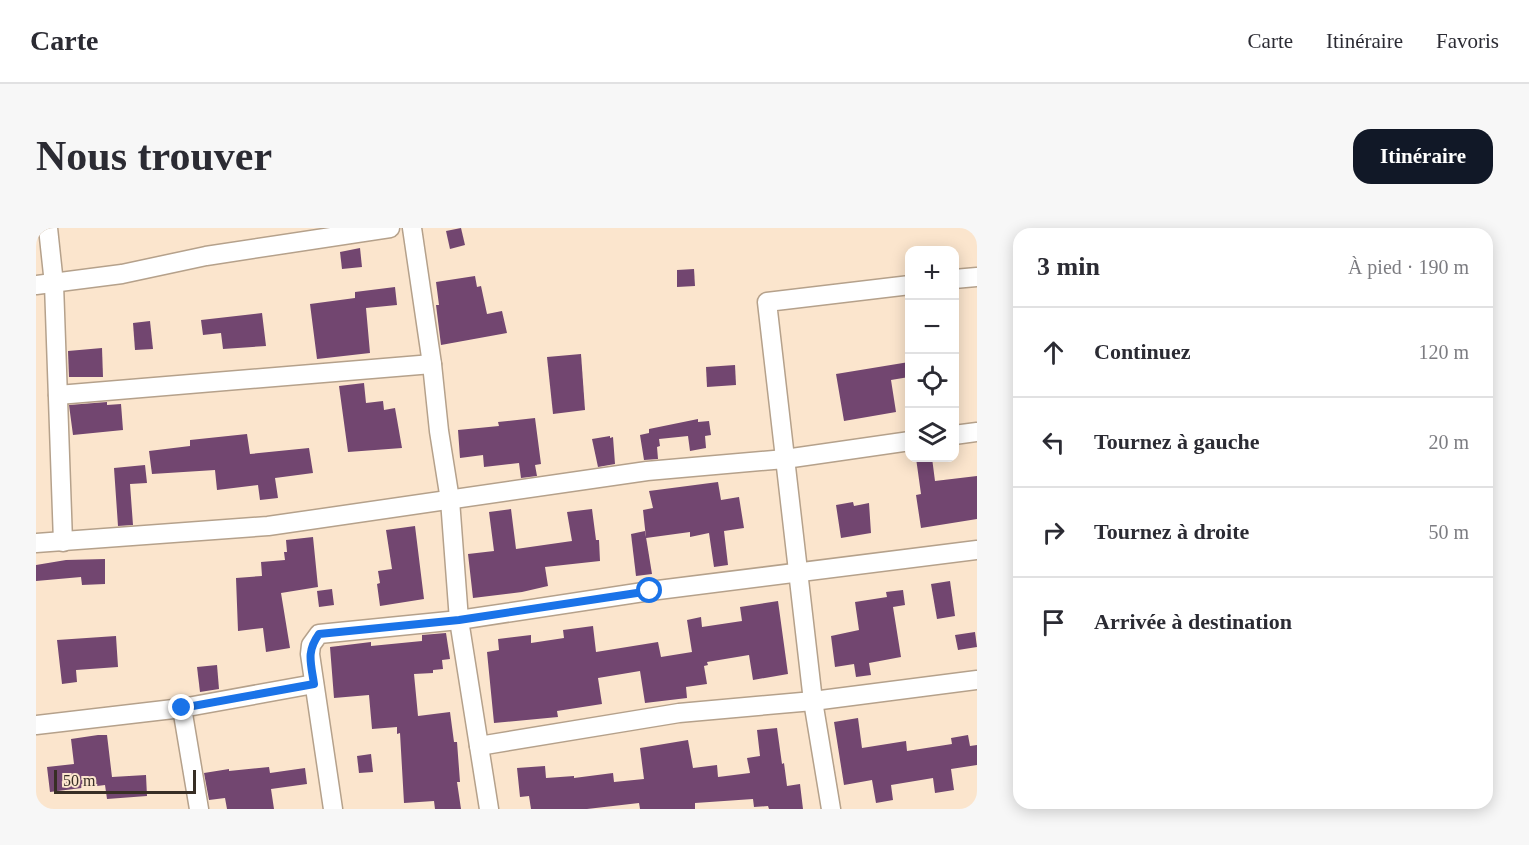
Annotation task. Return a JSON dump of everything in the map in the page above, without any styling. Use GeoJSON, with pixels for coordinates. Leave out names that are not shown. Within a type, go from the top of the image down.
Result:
{"type":"FeatureCollection","features":[{"type":"Feature","properties":{"kind":"street"},"geometry":{"type":"LineString","coordinates":[[48,228],[45,284],[58,395],[63,542]]}},
{"type":"Feature","properties":{"kind":"street"},"geometry":{"type":"LineString","coordinates":[[45,284],[122,274],[206,256],[390,228]]}},
{"type":"Feature","properties":{"kind":"street"},"geometry":{"type":"LineString","coordinates":[[412,228],[450,500],[459,620],[489,809]]}},
{"type":"Feature","properties":{"kind":"street"},"geometry":{"type":"LineString","coordinates":[[959,279],[977,277]]}},
{"type":"Feature","properties":{"kind":"street"},"geometry":{"type":"LineString","coordinates":[[831,809],[813,700],[767,302],[905,285]]}},
{"type":"Feature","properties":{"kind":"street"},"geometry":{"type":"LineString","coordinates":[[58,395],[432,364]]}},
{"type":"Feature","properties":{"kind":"street"},"geometry":{"type":"LineString","coordinates":[[959,434],[977,432]]}},
{"type":"Feature","properties":{"kind":"street"},"geometry":{"type":"LineString","coordinates":[[36,543],[268,526],[647,471],[785,459],[905,442]]}},
{"type":"Feature","properties":{"kind":"street"},"geometry":{"type":"LineString","coordinates":[[333,809],[310,654],[311,645],[319,634],[459,620],[650,591],[977,550]]}},
{"type":"Feature","properties":{"kind":"street"},"geometry":{"type":"LineString","coordinates":[[479,746],[679,713],[813,700],[977,680]]}},
{"type":"Feature","properties":{"kind":"street"},"geometry":{"type":"LineString","coordinates":[[36,725],[182,708],[314,684]]}},
{"type":"Feature","properties":{"kind":"street"},"geometry":{"type":"LineString","coordinates":[[182,708],[199,809]]}},
{"type":"Feature","properties":{"kind":"building"},"geometry":{"type":"Polygon","coordinates":[[[461,228],[465,245],[450,249],[446,231],[461,228]]]}},
{"type":"Feature","properties":{"kind":"building"},"geometry":{"type":"Polygon","coordinates":[[[360,248],[362,267],[342,269],[340,252],[360,248]]]}},
{"type":"Feature","properties":{"kind":"building"},"geometry":{"type":"Polygon","coordinates":[[[694,269],[695,286],[677,287],[677,270],[694,269]]]}},
{"type":"Feature","properties":{"kind":"building"},"geometry":{"type":"Polygon","coordinates":[[[475,276],[477,287],[481,286],[487,314],[502,311],[507,333],[441,345],[436,305],[439,305],[436,282],[475,276]]]}},
{"type":"Feature","properties":{"kind":"building"},"geometry":{"type":"Polygon","coordinates":[[[395,287],[397,305],[366,308],[370,353],[317,359],[310,304],[355,298],[355,292],[395,287]]]}},
{"type":"Feature","properties":{"kind":"building"},"geometry":{"type":"Polygon","coordinates":[[[262,313],[266,346],[223,349],[221,333],[203,335],[201,320],[262,313]]]}},
{"type":"Feature","properties":{"kind":"building"},"geometry":{"type":"Polygon","coordinates":[[[150,321],[153,349],[135,350],[133,323],[150,321]]]}},
{"type":"Feature","properties":{"kind":"building"},"geometry":{"type":"Polygon","coordinates":[[[102,348],[103,377],[69,377],[68,351],[102,348]]]}},
{"type":"Feature","properties":{"kind":"building"},"geometry":{"type":"Polygon","coordinates":[[[581,354],[585,410],[553,414],[547,357],[581,354]]]}},
{"type":"Feature","properties":{"kind":"building"},"geometry":{"type":"Polygon","coordinates":[[[905,363],[905,378],[891,380],[896,412],[844,421],[836,374],[905,363]]]}},
{"type":"Feature","properties":{"kind":"building"},"geometry":{"type":"Polygon","coordinates":[[[735,365],[736,385],[707,387],[706,367],[735,365]]]}},
{"type":"Feature","properties":{"kind":"building"},"geometry":{"type":"Polygon","coordinates":[[[364,383],[366,403],[383,401],[384,410],[395,408],[402,448],[348,452],[339,386],[364,383]]]}},
{"type":"Feature","properties":{"kind":"building"},"geometry":{"type":"Polygon","coordinates":[[[107,402],[107,405],[121,404],[123,430],[73,435],[69,405],[107,402]]]}},
{"type":"Feature","properties":{"kind":"building"},"geometry":{"type":"Polygon","coordinates":[[[535,418],[541,464],[535,465],[537,476],[521,478],[519,463],[484,467],[483,455],[460,458],[458,430],[499,426],[498,422],[535,418]]]}},
{"type":"Feature","properties":{"kind":"building"},"geometry":{"type":"Polygon","coordinates":[[[698,419],[698,422],[709,421],[711,435],[705,436],[706,448],[690,451],[688,436],[659,439],[658,459],[644,460],[640,435],[649,433],[649,429],[698,419]]]}},
{"type":"Feature","properties":{"kind":"building"},"geometry":{"type":"Polygon","coordinates":[[[247,434],[250,454],[309,448],[313,473],[275,478],[278,498],[260,500],[258,485],[217,490],[215,470],[152,474],[149,451],[190,446],[190,440],[247,434]]]}},
{"type":"Feature","properties":{"kind":"building"},"geometry":{"type":"Polygon","coordinates":[[[610,436],[610,438],[613,437],[615,464],[598,467],[592,439],[610,436]]]}},
{"type":"Feature","properties":{"kind":"building"},"geometry":{"type":"Polygon","coordinates":[[[917,462],[933,462],[935,481],[977,476],[977,519],[921,528],[916,495],[921,494],[917,462]]]}},
{"type":"Feature","properties":{"kind":"building"},"geometry":{"type":"Polygon","coordinates":[[[145,465],[147,483],[130,484],[133,525],[118,526],[114,468],[145,465]]]}},
{"type":"Feature","properties":{"kind":"building"},"geometry":{"type":"Polygon","coordinates":[[[718,482],[721,500],[739,497],[744,528],[724,531],[728,565],[714,567],[709,533],[690,537],[690,532],[646,538],[643,510],[653,508],[649,491],[718,482]]]}},
{"type":"Feature","properties":{"kind":"building"},"geometry":{"type":"Polygon","coordinates":[[[853,502],[854,506],[869,503],[871,533],[841,538],[836,505],[853,502]]]}},
{"type":"Feature","properties":{"kind":"building"},"geometry":{"type":"Polygon","coordinates":[[[511,509],[516,549],[572,541],[567,512],[592,509],[596,540],[599,540],[600,561],[545,567],[548,586],[522,592],[473,598],[468,554],[494,551],[489,512],[511,509]]]}},
{"type":"Feature","properties":{"kind":"building"},"geometry":{"type":"Polygon","coordinates":[[[415,526],[424,599],[380,606],[378,571],[392,569],[386,530],[415,526]]]}},
{"type":"Feature","properties":{"kind":"building"},"geometry":{"type":"Polygon","coordinates":[[[645,531],[652,574],[636,576],[631,534],[645,531]]]}},
{"type":"Feature","properties":{"kind":"building"},"geometry":{"type":"Polygon","coordinates":[[[313,537],[318,587],[281,593],[290,648],[266,652],[263,628],[238,631],[236,578],[262,576],[261,562],[285,560],[286,540],[313,537]]]}},
{"type":"Feature","properties":{"kind":"building"},"geometry":{"type":"Polygon","coordinates":[[[105,559],[105,584],[82,585],[81,577],[36,581],[36,565],[66,560],[105,559]]]}},
{"type":"Feature","properties":{"kind":"building"},"geometry":{"type":"Polygon","coordinates":[[[950,581],[955,616],[937,619],[931,584],[950,581]]]}},
{"type":"Feature","properties":{"kind":"building"},"geometry":{"type":"Polygon","coordinates":[[[332,589],[334,605],[319,607],[317,591],[332,589]]]}},
{"type":"Feature","properties":{"kind":"building"},"geometry":{"type":"Polygon","coordinates":[[[903,590],[905,605],[893,607],[901,657],[869,663],[871,675],[856,677],[854,664],[835,667],[831,636],[859,630],[855,602],[887,597],[886,592],[903,590]]]}},
{"type":"Feature","properties":{"kind":"building"},"geometry":{"type":"Polygon","coordinates":[[[778,601],[788,674],[753,680],[749,655],[707,662],[708,665],[704,666],[707,684],[686,687],[687,698],[645,703],[640,671],[598,678],[602,704],[557,711],[558,717],[494,723],[487,652],[499,650],[498,639],[531,635],[531,643],[564,638],[563,630],[593,626],[596,652],[658,642],[661,657],[692,652],[687,620],[701,617],[702,627],[742,621],[740,607],[778,601]]]}},
{"type":"Feature","properties":{"kind":"building"},"geometry":{"type":"Polygon","coordinates":[[[975,632],[977,647],[958,650],[955,635],[975,632]]]}},
{"type":"Feature","properties":{"kind":"building"},"geometry":{"type":"Polygon","coordinates":[[[446,633],[450,659],[442,660],[443,669],[433,670],[433,673],[414,674],[418,716],[450,712],[454,742],[457,742],[460,782],[457,782],[461,809],[435,809],[434,801],[404,803],[400,733],[397,734],[397,727],[372,729],[369,695],[334,698],[330,647],[371,642],[371,646],[422,641],[422,635],[446,633]]]}},
{"type":"Feature","properties":{"kind":"building"},"geometry":{"type":"Polygon","coordinates":[[[116,636],[118,667],[76,670],[77,682],[62,684],[57,640],[116,636]]]}},
{"type":"Feature","properties":{"kind":"building"},"geometry":{"type":"Polygon","coordinates":[[[217,665],[219,689],[200,692],[197,667],[217,665]]]}},
{"type":"Feature","properties":{"kind":"building"},"geometry":{"type":"Polygon","coordinates":[[[858,718],[862,748],[906,741],[907,751],[952,744],[951,738],[968,735],[970,746],[977,745],[977,765],[951,769],[954,790],[935,793],[933,778],[891,785],[893,800],[876,803],[872,780],[844,785],[834,722],[858,718]]]}},
{"type":"Feature","properties":{"kind":"building"},"geometry":{"type":"Polygon","coordinates":[[[777,728],[787,786],[800,784],[803,809],[754,807],[753,799],[695,803],[695,809],[640,809],[639,803],[587,809],[531,809],[529,796],[520,797],[517,768],[545,766],[546,778],[574,776],[574,778],[613,773],[614,782],[644,779],[640,748],[688,740],[693,768],[717,765],[718,777],[750,773],[747,758],[760,756],[757,730],[777,728]]]}},
{"type":"Feature","properties":{"kind":"building"},"geometry":{"type":"Polygon","coordinates":[[[107,735],[112,777],[146,775],[147,796],[107,799],[105,785],[50,792],[47,767],[74,764],[71,739],[107,735]]]}},
{"type":"Feature","properties":{"kind":"building"},"geometry":{"type":"Polygon","coordinates":[[[371,754],[373,772],[359,773],[357,756],[371,754]]]}},
{"type":"Feature","properties":{"kind":"building"},"geometry":{"type":"Polygon","coordinates":[[[269,767],[270,773],[305,768],[307,784],[271,789],[274,809],[227,809],[225,798],[209,800],[204,773],[269,767]]]}},
{"type":"Feature","properties":{"kind":"route"},"geometry":{"type":"LineString","coordinates":[[182,708],[314,684],[310,654],[311,645],[319,634],[459,620],[650,591]]}}]}
